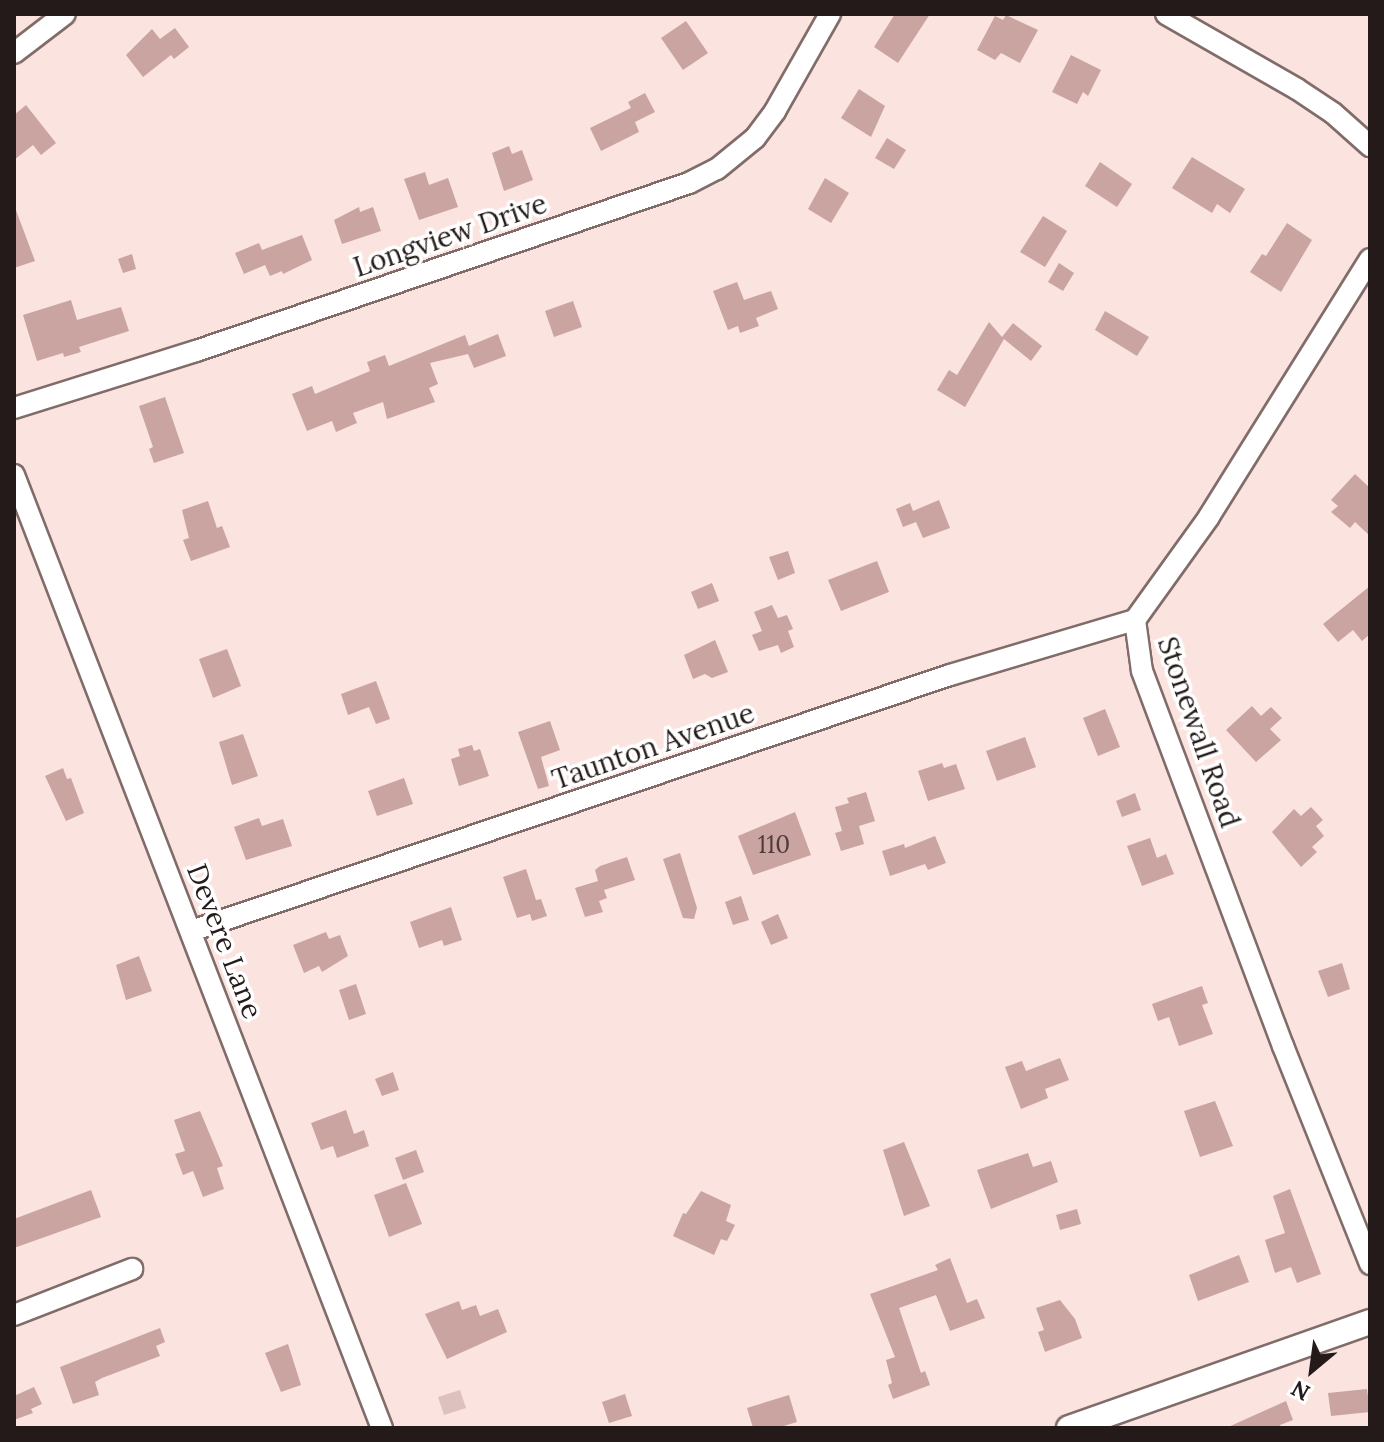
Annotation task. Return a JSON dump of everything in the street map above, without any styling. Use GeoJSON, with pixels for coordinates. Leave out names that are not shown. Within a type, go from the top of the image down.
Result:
{"type":"FeatureCollection","features":[{"type":"Feature","properties":{"kind":"street"},"geometry":{"type":"LineString","coordinates":[[14,53],[65,14]]}},
{"type":"Feature","properties":{"kind":"street","name":"Longview Drive"},"geometry":{"type":"LineString","coordinates":[[14,408],[196,351],[689,183],[717,169],[755,138],[775,111],[830,14]]}},
{"type":"Feature","properties":{"kind":"street"},"geometry":{"type":"LineString","coordinates":[[1166,14],[1297,89],[1333,113],[1370,146]]}},
{"type":"Feature","properties":{"kind":"street","name":"Stonewall Road"},"geometry":{"type":"LineString","coordinates":[[1370,259],[1209,517],[1135,620],[1142,671],[1283,1046],[1370,1264]]}},
{"type":"Feature","properties":{"kind":"street","name":"Devere Lane"},"geometry":{"type":"LineString","coordinates":[[14,475],[382,1428]]}},
{"type":"Feature","properties":{"kind":"street","name":"Taunton Avenue"},"geometry":{"type":"LineString","coordinates":[[191,931],[950,675],[1135,620]]}},
{"type":"Feature","properties":{"kind":"street"},"geometry":{"type":"LineString","coordinates":[[14,1315],[132,1269]]}},
{"type":"Feature","properties":{"kind":"street"},"geometry":{"type":"LineString","coordinates":[[1069,1428],[1370,1322]]}},
{"type":"Feature","properties":{"kind":"shaded area"},"geometry":{"type":"Polygon","coordinates":[[[460,1390],[466,1408],[444,1415],[438,1397],[460,1390]]]}},
{"type":"Feature","properties":{"kind":"building"},"geometry":{"type":"Polygon","coordinates":[[[895,14],[930,14],[898,63],[874,47],[895,14]]]}},
{"type":"Feature","properties":{"kind":"building"},"geometry":{"type":"Polygon","coordinates":[[[1006,15],[1038,30],[1020,63],[1001,53],[995,60],[977,50],[995,16],[1003,20],[1006,15]]]}},
{"type":"Feature","properties":{"kind":"building"},"geometry":{"type":"Polygon","coordinates":[[[686,21],[708,53],[683,70],[661,38],[686,21]]]}},
{"type":"Feature","properties":{"kind":"building"},"geometry":{"type":"Polygon","coordinates":[[[175,28],[189,47],[174,59],[171,55],[143,77],[126,55],[152,29],[160,39],[175,28]]]}},
{"type":"Feature","properties":{"kind":"building"},"geometry":{"type":"Polygon","coordinates":[[[1071,55],[1101,70],[1088,96],[1083,92],[1077,104],[1052,92],[1071,55]]]}},
{"type":"Feature","properties":{"kind":"building"},"geometry":{"type":"Polygon","coordinates":[[[859,89],[885,106],[871,137],[841,118],[859,89]]]}},
{"type":"Feature","properties":{"kind":"building"},"geometry":{"type":"Polygon","coordinates":[[[645,93],[655,112],[635,122],[639,132],[601,151],[590,128],[631,108],[628,102],[645,93]]]}},
{"type":"Feature","properties":{"kind":"building"},"geometry":{"type":"Polygon","coordinates":[[[26,105],[56,143],[41,155],[33,145],[14,160],[14,115],[26,105]]]}},
{"type":"Feature","properties":{"kind":"building"},"geometry":{"type":"Polygon","coordinates":[[[887,138],[906,150],[894,169],[875,158],[887,138]]]}},
{"type":"Feature","properties":{"kind":"building"},"geometry":{"type":"Polygon","coordinates":[[[509,146],[512,154],[522,150],[533,180],[504,191],[492,153],[509,146]]]}},
{"type":"Feature","properties":{"kind":"building"},"geometry":{"type":"Polygon","coordinates":[[[1192,157],[1245,189],[1230,213],[1217,204],[1212,213],[1172,188],[1192,157]]]}},
{"type":"Feature","properties":{"kind":"building"},"geometry":{"type":"Polygon","coordinates":[[[1100,162],[1132,184],[1117,207],[1085,186],[1100,162]]]}},
{"type":"Feature","properties":{"kind":"building"},"geometry":{"type":"Polygon","coordinates":[[[425,172],[429,185],[448,178],[458,207],[419,220],[404,179],[425,172]]]}},
{"type":"Feature","properties":{"kind":"building"},"geometry":{"type":"Polygon","coordinates":[[[825,178],[849,193],[831,223],[808,209],[825,178]]]}},
{"type":"Feature","properties":{"kind":"building"},"geometry":{"type":"Polygon","coordinates":[[[14,205],[35,261],[14,268],[14,205]]]}},
{"type":"Feature","properties":{"kind":"building"},"geometry":{"type":"Polygon","coordinates":[[[359,207],[360,212],[373,207],[381,231],[342,244],[334,220],[359,207]]]}},
{"type":"Feature","properties":{"kind":"building"},"geometry":{"type":"Polygon","coordinates":[[[1043,216],[1067,231],[1045,267],[1020,252],[1043,216]]]}},
{"type":"Feature","properties":{"kind":"building"},"geometry":{"type":"Polygon","coordinates":[[[1287,223],[1312,240],[1281,292],[1250,272],[1262,254],[1266,256],[1287,223]]]}},
{"type":"Feature","properties":{"kind":"building"},"geometry":{"type":"Polygon","coordinates":[[[302,235],[312,260],[283,274],[282,271],[270,276],[265,265],[244,274],[235,253],[259,243],[262,250],[302,235]]]}},
{"type":"Feature","properties":{"kind":"building"},"geometry":{"type":"Polygon","coordinates":[[[132,254],[136,269],[123,273],[118,259],[132,254]]]}},
{"type":"Feature","properties":{"kind":"building"},"geometry":{"type":"Polygon","coordinates":[[[1059,263],[1074,273],[1063,291],[1048,282],[1059,263]]]}},
{"type":"Feature","properties":{"kind":"building"},"geometry":{"type":"Polygon","coordinates":[[[737,282],[744,300],[771,291],[778,309],[756,318],[759,326],[740,333],[738,326],[728,330],[713,291],[737,282]]]}},
{"type":"Feature","properties":{"kind":"building"},"geometry":{"type":"Polygon","coordinates":[[[71,300],[77,320],[121,307],[129,331],[79,347],[81,352],[64,357],[63,353],[37,361],[23,315],[71,300]]]}},
{"type":"Feature","properties":{"kind":"building"},"geometry":{"type":"Polygon","coordinates":[[[573,301],[582,327],[554,337],[545,311],[573,301]]]}},
{"type":"Feature","properties":{"kind":"building"},"geometry":{"type":"Polygon","coordinates":[[[1105,311],[1149,337],[1137,356],[1095,330],[1105,311]]]}},
{"type":"Feature","properties":{"kind":"building"},"geometry":{"type":"Polygon","coordinates":[[[989,322],[1002,337],[1013,323],[1042,346],[1031,361],[1004,339],[965,407],[937,390],[949,370],[957,375],[989,322]]]}},
{"type":"Feature","properties":{"kind":"building"},"geometry":{"type":"Polygon","coordinates":[[[498,334],[506,356],[474,368],[468,354],[430,363],[438,384],[429,388],[435,402],[387,419],[383,402],[353,413],[357,423],[336,432],[332,421],[307,431],[292,394],[312,386],[315,394],[370,371],[367,362],[385,355],[389,366],[465,335],[469,346],[498,334]]]}},
{"type":"Feature","properties":{"kind":"building"},"geometry":{"type":"Polygon","coordinates":[[[165,397],[184,453],[154,463],[149,449],[153,447],[139,406],[165,397]]]}},
{"type":"Feature","properties":{"kind":"building"},"geometry":{"type":"Polygon","coordinates":[[[1355,474],[1370,488],[1370,536],[1355,522],[1350,528],[1331,512],[1338,506],[1331,500],[1355,474]]]}},
{"type":"Feature","properties":{"kind":"building"},"geometry":{"type":"Polygon","coordinates":[[[939,500],[950,528],[923,538],[916,522],[903,527],[896,509],[910,503],[913,511],[939,500]]]}},
{"type":"Feature","properties":{"kind":"building"},"geometry":{"type":"Polygon","coordinates":[[[208,501],[217,528],[222,526],[230,547],[191,561],[183,540],[189,538],[182,510],[208,501]]]}},
{"type":"Feature","properties":{"kind":"building"},"geometry":{"type":"Polygon","coordinates":[[[788,551],[795,573],[778,580],[769,557],[788,551]]]}},
{"type":"Feature","properties":{"kind":"building"},"geometry":{"type":"Polygon","coordinates":[[[877,561],[889,592],[841,611],[828,580],[877,561]]]}},
{"type":"Feature","properties":{"kind":"building"},"geometry":{"type":"Polygon","coordinates":[[[712,583],[719,601],[698,609],[691,592],[712,583]]]}},
{"type":"Feature","properties":{"kind":"building"},"geometry":{"type":"Polygon","coordinates":[[[1370,586],[1370,634],[1362,641],[1353,630],[1338,642],[1323,624],[1370,586]]]}},
{"type":"Feature","properties":{"kind":"building"},"geometry":{"type":"Polygon","coordinates":[[[772,605],[778,618],[787,615],[793,629],[788,631],[794,647],[781,653],[778,645],[759,651],[752,635],[762,631],[754,612],[772,605]]]}},
{"type":"Feature","properties":{"kind":"building"},"geometry":{"type":"Polygon","coordinates":[[[715,640],[728,672],[712,678],[705,674],[693,679],[684,655],[715,640]]]}},
{"type":"Feature","properties":{"kind":"building"},"geometry":{"type":"Polygon","coordinates":[[[227,649],[241,686],[213,698],[199,659],[227,649]]]}},
{"type":"Feature","properties":{"kind":"building"},"geometry":{"type":"Polygon","coordinates":[[[376,681],[390,719],[376,724],[369,707],[348,715],[341,694],[376,681]]]}},
{"type":"Feature","properties":{"kind":"building"},"geometry":{"type":"Polygon","coordinates":[[[1252,706],[1261,716],[1271,707],[1282,718],[1270,729],[1281,740],[1256,762],[1226,730],[1252,706]]]}},
{"type":"Feature","properties":{"kind":"building"},"geometry":{"type":"Polygon","coordinates":[[[1105,709],[1120,747],[1098,756],[1083,718],[1105,709]]]}},
{"type":"Feature","properties":{"kind":"building"},"geometry":{"type":"Polygon","coordinates":[[[550,721],[560,750],[541,757],[549,786],[538,789],[518,732],[550,721]]]}},
{"type":"Feature","properties":{"kind":"building"},"geometry":{"type":"Polygon","coordinates":[[[243,734],[258,776],[232,785],[219,742],[243,734]]]}},
{"type":"Feature","properties":{"kind":"building"},"geometry":{"type":"Polygon","coordinates":[[[1025,737],[1036,767],[997,781],[986,751],[1025,737]]]}},
{"type":"Feature","properties":{"kind":"building"},"geometry":{"type":"Polygon","coordinates":[[[472,745],[474,751],[480,749],[489,776],[459,786],[451,759],[460,756],[458,749],[472,745]]]}},
{"type":"Feature","properties":{"kind":"building"},"geometry":{"type":"Polygon","coordinates":[[[942,763],[944,768],[956,764],[965,789],[928,801],[918,771],[942,763]]]}},
{"type":"Feature","properties":{"kind":"building"},"geometry":{"type":"Polygon","coordinates":[[[63,768],[67,779],[71,778],[84,813],[66,821],[45,776],[63,768]]]}},
{"type":"Feature","properties":{"kind":"building"},"geometry":{"type":"Polygon","coordinates":[[[404,778],[413,804],[377,816],[368,791],[404,778]]]}},
{"type":"Feature","properties":{"kind":"building"},"geometry":{"type":"Polygon","coordinates":[[[866,792],[875,821],[859,826],[864,844],[841,851],[835,833],[842,831],[835,807],[849,803],[847,798],[866,792]]]}},
{"type":"Feature","properties":{"kind":"building"},"geometry":{"type":"Polygon","coordinates":[[[1135,793],[1141,810],[1122,817],[1116,801],[1135,793]]]}},
{"type":"Feature","properties":{"kind":"building"},"geometry":{"type":"Polygon","coordinates":[[[1311,807],[1323,820],[1316,826],[1324,836],[1312,847],[1317,852],[1301,867],[1272,832],[1294,809],[1301,816],[1311,807]]]}},
{"type":"Feature","properties":{"kind":"building"},"geometry":{"type":"Polygon","coordinates":[[[795,812],[811,855],[753,875],[738,836],[795,812]]]}},
{"type":"Feature","properties":{"kind":"building"},"geometry":{"type":"Polygon","coordinates":[[[259,818],[262,826],[283,819],[292,846],[246,860],[234,827],[259,818]]]}},
{"type":"Feature","properties":{"kind":"building"},"geometry":{"type":"Polygon","coordinates":[[[935,836],[946,863],[928,870],[925,864],[890,876],[882,851],[904,844],[905,848],[935,836]]]}},
{"type":"Feature","properties":{"kind":"building"},"geometry":{"type":"Polygon","coordinates":[[[1150,838],[1157,858],[1166,854],[1174,874],[1142,886],[1127,846],[1150,838]]]}},
{"type":"Feature","properties":{"kind":"building"},"geometry":{"type":"Polygon","coordinates":[[[680,853],[697,908],[694,919],[683,918],[663,859],[680,853]]]}},
{"type":"Feature","properties":{"kind":"building"},"geometry":{"type":"Polygon","coordinates":[[[627,857],[635,880],[604,890],[607,898],[599,901],[603,912],[585,917],[575,888],[598,881],[595,870],[600,866],[627,857]]]}},
{"type":"Feature","properties":{"kind":"building"},"geometry":{"type":"Polygon","coordinates":[[[526,869],[536,900],[541,899],[547,916],[532,921],[530,914],[517,918],[503,877],[526,869]]]}},
{"type":"Feature","properties":{"kind":"building"},"geometry":{"type":"Polygon","coordinates":[[[741,896],[749,920],[733,925],[725,902],[741,896]]]}},
{"type":"Feature","properties":{"kind":"building"},"geometry":{"type":"Polygon","coordinates":[[[451,907],[462,940],[444,946],[442,940],[419,948],[410,922],[451,907]]]}},
{"type":"Feature","properties":{"kind":"building"},"geometry":{"type":"Polygon","coordinates":[[[778,914],[788,938],[771,945],[761,922],[778,914]]]}},
{"type":"Feature","properties":{"kind":"building"},"geometry":{"type":"Polygon","coordinates":[[[326,932],[329,939],[340,935],[348,956],[322,972],[319,966],[304,973],[293,945],[326,932]]]}},
{"type":"Feature","properties":{"kind":"building"},"geometry":{"type":"Polygon","coordinates":[[[139,956],[152,991],[126,1000],[116,965],[139,956]]]}},
{"type":"Feature","properties":{"kind":"building"},"geometry":{"type":"Polygon","coordinates":[[[1342,963],[1350,989],[1328,997],[1318,971],[1342,963]]]}},
{"type":"Feature","properties":{"kind":"building"},"geometry":{"type":"Polygon","coordinates":[[[356,984],[366,1014],[349,1020],[339,990],[356,984]]]}},
{"type":"Feature","properties":{"kind":"building"},"geometry":{"type":"Polygon","coordinates":[[[1202,986],[1208,1003],[1202,1005],[1213,1034],[1179,1046],[1169,1017],[1158,1021],[1152,1004],[1202,986]]]}},
{"type":"Feature","properties":{"kind":"building"},"geometry":{"type":"Polygon","coordinates":[[[1060,1058],[1069,1080],[1045,1089],[1048,1098],[1021,1109],[1005,1067],[1022,1061],[1026,1071],[1060,1058]]]}},
{"type":"Feature","properties":{"kind":"building"},"geometry":{"type":"Polygon","coordinates":[[[393,1072],[399,1090],[382,1096],[375,1079],[393,1072]]]}},
{"type":"Feature","properties":{"kind":"building"},"geometry":{"type":"Polygon","coordinates":[[[1215,1101],[1233,1146],[1200,1157],[1184,1111],[1215,1101]]]}},
{"type":"Feature","properties":{"kind":"building"},"geometry":{"type":"Polygon","coordinates":[[[346,1110],[354,1134],[364,1130],[369,1146],[337,1158],[333,1146],[321,1150],[311,1123],[346,1110]]]}},
{"type":"Feature","properties":{"kind":"building"},"geometry":{"type":"Polygon","coordinates":[[[200,1111],[223,1166],[217,1168],[224,1189],[203,1197],[193,1171],[183,1175],[175,1154],[185,1151],[174,1120],[200,1111]]]}},
{"type":"Feature","properties":{"kind":"building"},"geometry":{"type":"Polygon","coordinates":[[[904,1142],[930,1206],[904,1216],[883,1150],[904,1142]]]}},
{"type":"Feature","properties":{"kind":"building"},"geometry":{"type":"Polygon","coordinates":[[[416,1150],[424,1172],[403,1180],[395,1158],[416,1150]]]}},
{"type":"Feature","properties":{"kind":"building"},"geometry":{"type":"Polygon","coordinates":[[[1028,1153],[1033,1167],[1051,1161],[1058,1182],[991,1209],[977,1170],[1028,1153]]]}},
{"type":"Feature","properties":{"kind":"building"},"geometry":{"type":"Polygon","coordinates":[[[406,1183],[422,1224],[389,1237],[374,1195],[406,1183]]]}},
{"type":"Feature","properties":{"kind":"building"},"geometry":{"type":"Polygon","coordinates":[[[1290,1189],[1321,1274],[1297,1283],[1291,1267],[1275,1273],[1265,1240],[1285,1233],[1273,1196],[1290,1189]]]}},
{"type":"Feature","properties":{"kind":"building"},"geometry":{"type":"Polygon","coordinates":[[[91,1190],[101,1217],[14,1248],[14,1219],[91,1190]]]}},
{"type":"Feature","properties":{"kind":"building"},"geometry":{"type":"Polygon","coordinates":[[[701,1191],[731,1205],[726,1221],[735,1225],[727,1241],[721,1239],[714,1255],[673,1236],[683,1213],[686,1214],[701,1191]]]}},
{"type":"Feature","properties":{"kind":"building"},"geometry":{"type":"Polygon","coordinates":[[[1077,1209],[1081,1224],[1060,1230],[1056,1215],[1077,1209]]]}},
{"type":"Feature","properties":{"kind":"building"},"geometry":{"type":"Polygon","coordinates":[[[1239,1255],[1249,1282],[1198,1301],[1189,1275],[1239,1255]]]}},
{"type":"Feature","properties":{"kind":"building"},"geometry":{"type":"Polygon","coordinates":[[[950,1258],[967,1303],[977,1299],[985,1318],[950,1331],[936,1295],[899,1308],[921,1373],[925,1371],[930,1385],[893,1399],[888,1385],[892,1383],[886,1360],[895,1357],[870,1294],[938,1270],[935,1265],[950,1258]]]}},
{"type":"Feature","properties":{"kind":"building"},"geometry":{"type":"Polygon","coordinates":[[[1060,1300],[1075,1319],[1082,1338],[1045,1352],[1038,1332],[1044,1330],[1036,1308],[1060,1300]]]}},
{"type":"Feature","properties":{"kind":"building"},"geometry":{"type":"Polygon","coordinates":[[[459,1301],[462,1310],[476,1305],[480,1316],[498,1309],[507,1332],[447,1359],[425,1314],[459,1301]]]}},
{"type":"Feature","properties":{"kind":"building"},"geometry":{"type":"Polygon","coordinates":[[[160,1328],[165,1342],[156,1346],[160,1356],[102,1378],[95,1382],[99,1395],[73,1404],[60,1367],[160,1328]]]}},
{"type":"Feature","properties":{"kind":"building"},"geometry":{"type":"Polygon","coordinates":[[[288,1344],[301,1385],[281,1392],[265,1353],[288,1344]]]}},
{"type":"Feature","properties":{"kind":"building"},"geometry":{"type":"Polygon","coordinates":[[[34,1387],[42,1404],[31,1409],[33,1413],[14,1420],[14,1396],[34,1387]]]}},
{"type":"Feature","properties":{"kind":"building"},"geometry":{"type":"Polygon","coordinates":[[[1367,1389],[1370,1412],[1331,1416],[1328,1393],[1367,1389]]]}},
{"type":"Feature","properties":{"kind":"building"},"geometry":{"type":"Polygon","coordinates":[[[625,1394],[632,1416],[609,1423],[602,1402],[625,1394]]]}},
{"type":"Feature","properties":{"kind":"building"},"geometry":{"type":"Polygon","coordinates":[[[789,1395],[797,1422],[777,1428],[753,1428],[747,1408],[789,1395]]]}},
{"type":"Feature","properties":{"kind":"building"},"geometry":{"type":"Polygon","coordinates":[[[1286,1401],[1293,1420],[1280,1425],[1281,1428],[1226,1428],[1286,1401]]]}}]}
